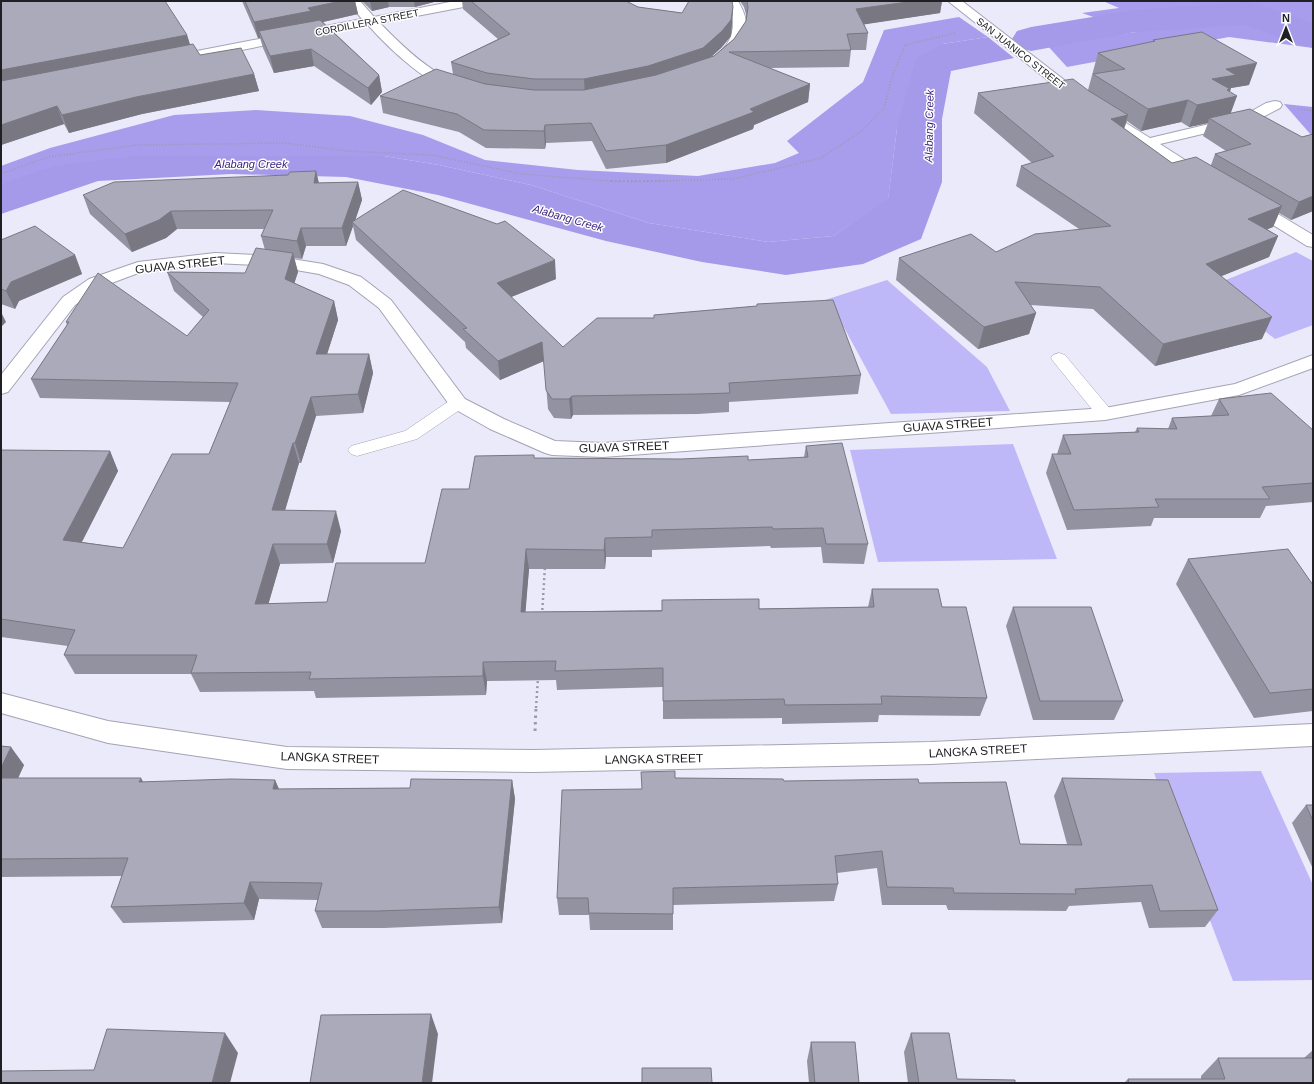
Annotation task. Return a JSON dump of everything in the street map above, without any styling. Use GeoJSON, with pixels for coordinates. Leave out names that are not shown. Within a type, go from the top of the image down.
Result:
{"type":"FeatureCollection","features":[{"type":"Feature","properties":{"kind":"street"},"geometry":{"type":"LineString","coordinates":[[353,1],[415,64],[444,82],[465,89]]}},
{"type":"Feature","properties":{"kind":"street","name":"CORDILLERA STREET"},"geometry":{"type":"LineString","coordinates":[[162,62],[474,1]]}},
{"type":"Feature","properties":{"kind":"street"},"geometry":{"type":"LineString","coordinates":[[713,65],[727,52],[738,37],[740,23],[737,7],[732,1]]}},
{"type":"Feature","properties":{"kind":"street","name":"SAN JUANICO STREET"},"geometry":{"type":"LineString","coordinates":[[954,1],[1089,106],[1212,182]]}},
{"type":"Feature","properties":{"kind":"street"},"geometry":{"type":"LineString","coordinates":[[1148,143],[1248,119],[1257,115],[1263,109],[1275,104]]}},
{"type":"Feature","properties":{"kind":"street"},"geometry":{"type":"LineString","coordinates":[[1238,197],[1313,242]]}},
{"type":"Feature","properties":{"kind":"street","name":"GUAVA STREET"},"geometry":{"type":"LineString","coordinates":[[1,388],[69,301],[94,283],[138,267],[215,258],[273,261],[323,269],[355,281],[384,304],[458,402],[497,424],[552,448],[602,450],[1105,414],[1239,389],[1313,361]]}},
{"type":"Feature","properties":{"kind":"street","name":"LANGKA STREET"},"geometry":{"type":"LineString","coordinates":[[1,703],[108,732],[287,758],[533,761],[931,753],[1313,735]]}},
{"type":"Feature","properties":{"kind":"lane"},"geometry":{"type":"LineString","coordinates":[[1059,358],[1105,414]]}},
{"type":"Feature","properties":{"kind":"lane"},"geometry":{"type":"LineString","coordinates":[[357,450],[411,435],[458,402]]}},
{"type":"Feature","properties":{"kind":"path"},"geometry":{"type":"LineString","coordinates":[[1,174],[48,157],[137,145],[286,143],[346,151],[432,155],[522,174],[625,182],[733,178],[821,158],[862,130],[884,108],[893,74],[905,46],[942,35],[988,28]]}},
{"type":"Feature","properties":{"kind":"path"},"geometry":{"type":"LineString","coordinates":[[542,618],[545,563]]}},
{"type":"Feature","properties":{"kind":"path"},"geometry":{"type":"LineString","coordinates":[[533,761],[539,674]]}},
{"type":"Feature","properties":{"kind":"shaded area"},"geometry":{"type":"Polygon","coordinates":[[[1103,1],[1313,1],[1313,48],[1229,37],[1067,67],[1046,44],[1136,32],[1082,13],[1119,8],[1103,1]]]}},
{"type":"Feature","properties":{"kind":"shaded area"},"geometry":{"type":"Polygon","coordinates":[[[959,17],[988,37],[942,44],[897,128],[888,200],[833,236],[768,242],[649,223],[531,185],[439,165],[384,156],[235,156],[1,184],[1,166],[50,148],[174,115],[256,110],[350,116],[423,135],[485,160],[578,170],[698,176],[775,163],[799,153],[787,141],[863,82],[884,30],[959,17]]]}},
{"type":"Feature","properties":{"kind":"shaded area"},"geometry":{"type":"Polygon","coordinates":[[[1284,104],[1313,107],[1313,136],[1312,136],[1284,104]]]}},
{"type":"Feature","properties":{"kind":"shaded area"},"geometry":{"type":"Polygon","coordinates":[[[1296,252],[1313,261],[1313,325],[1275,339],[1208,287],[1296,252]]]}},
{"type":"Feature","properties":{"kind":"shaded area"},"geometry":{"type":"Polygon","coordinates":[[[887,280],[987,367],[1010,411],[891,414],[841,322],[825,300],[887,280]]]}},
{"type":"Feature","properties":{"kind":"shaded area"},"geometry":{"type":"Polygon","coordinates":[[[1013,444],[1057,559],[878,562],[850,450],[1013,444]]]}},
{"type":"Feature","properties":{"kind":"shaded area"},"geometry":{"type":"Polygon","coordinates":[[[1261,771],[1313,885],[1313,980],[1233,981],[1154,773],[1261,771]]]}},
{"type":"Feature","properties":{"kind":"water"},"geometry":{"type":"Polygon","coordinates":[[[988,37],[1014,58],[951,71],[942,119],[942,182],[921,239],[863,264],[786,275],[702,262],[606,241],[438,195],[346,177],[231,174],[98,181],[1,214],[1,184],[54,166],[135,156],[384,156],[439,165],[531,185],[649,223],[768,242],[833,236],[888,199],[897,128],[916,58],[942,44],[988,37]]]}},
{"type":"Feature","properties":{"kind":"building"},"geometry":{"type":"Polygon","coordinates":[[[1,1],[165,1],[187,35],[1,70],[1,1]]]}},
{"type":"Feature","properties":{"kind":"building"},"geometry":{"type":"Polygon","coordinates":[[[245,1],[341,1],[308,8],[311,11],[254,22],[245,1]]]}},
{"type":"Feature","properties":{"kind":"building"},"geometry":{"type":"Polygon","coordinates":[[[471,1],[626,1],[638,7],[682,13],[689,1],[732,1],[733,7],[731,20],[722,31],[703,48],[648,66],[584,79],[534,79],[487,73],[451,62],[510,34],[471,1]]]}},
{"type":"Feature","properties":{"kind":"building"},"geometry":{"type":"Polygon","coordinates":[[[747,1],[915,1],[856,9],[868,33],[847,34],[851,50],[729,52],[810,84],[750,109],[754,112],[666,145],[606,151],[591,123],[545,125],[544,131],[484,130],[457,114],[380,96],[436,69],[485,84],[534,90],[584,90],[656,75],[714,56],[734,39],[746,21],[748,7],[747,1]]]}},
{"type":"Feature","properties":{"kind":"building"},"geometry":{"type":"Polygon","coordinates":[[[320,20],[379,75],[368,88],[311,49],[270,56],[259,31],[320,20]]]}},
{"type":"Feature","properties":{"kind":"building"},"geometry":{"type":"Polygon","coordinates":[[[1202,32],[1257,63],[1226,69],[1236,75],[1212,79],[1230,89],[1227,90],[1237,96],[1197,105],[1188,100],[1148,109],[1093,74],[1125,69],[1098,53],[1155,41],[1153,40],[1202,32]]]}},
{"type":"Feature","properties":{"kind":"building"},"geometry":{"type":"Polygon","coordinates":[[[193,44],[200,55],[241,48],[254,74],[136,97],[62,115],[57,106],[1,125],[1,81],[193,44]]]}},
{"type":"Feature","properties":{"kind":"building"},"geometry":{"type":"Polygon","coordinates":[[[1073,79],[1089,91],[1128,115],[1111,119],[1172,163],[1196,157],[1282,206],[1248,219],[1278,236],[1206,264],[1272,317],[1163,344],[1100,287],[1015,282],[1036,313],[984,327],[899,258],[971,234],[996,252],[1035,234],[1111,226],[1021,166],[1054,156],[978,93],[1073,79]]]}},
{"type":"Feature","properties":{"kind":"building"},"geometry":{"type":"Polygon","coordinates":[[[1250,109],[1302,137],[1313,134],[1313,196],[1299,202],[1215,154],[1251,144],[1209,118],[1250,109]]]}},
{"type":"Feature","properties":{"kind":"building"},"geometry":{"type":"Polygon","coordinates":[[[316,171],[314,183],[358,182],[342,228],[301,228],[297,241],[261,236],[273,210],[171,211],[159,220],[125,234],[83,195],[114,182],[288,175],[290,172],[316,171]]]}},
{"type":"Feature","properties":{"kind":"building"},"geometry":{"type":"Polygon","coordinates":[[[403,190],[497,224],[505,221],[555,260],[497,283],[563,347],[597,318],[654,318],[654,315],[757,306],[757,304],[833,300],[861,375],[729,383],[730,393],[572,396],[569,399],[552,399],[546,390],[542,342],[498,361],[463,329],[467,328],[352,222],[403,190]]]}},
{"type":"Feature","properties":{"kind":"building"},"geometry":{"type":"Polygon","coordinates":[[[35,226],[75,255],[11,282],[6,291],[1,289],[1,240],[35,226]]]}},
{"type":"Feature","properties":{"kind":"building"},"geometry":{"type":"Polygon","coordinates":[[[256,248],[293,253],[285,279],[334,301],[316,354],[369,354],[358,394],[311,397],[295,443],[293,443],[272,510],[336,511],[327,544],[273,544],[255,604],[327,602],[336,563],[425,563],[442,489],[469,489],[475,456],[534,455],[534,458],[681,459],[748,456],[748,460],[808,457],[806,446],[842,443],[868,544],[826,544],[823,528],[773,529],[772,527],[652,530],[652,537],[605,538],[604,550],[526,549],[521,612],[662,611],[662,600],[759,599],[759,609],[874,607],[872,589],[938,589],[942,607],[966,607],[987,698],[881,696],[882,704],[785,705],[784,699],[663,701],[663,668],[555,671],[556,661],[483,662],[483,676],[309,679],[311,672],[191,673],[197,655],[64,655],[75,630],[1,619],[1,450],[110,451],[63,540],[123,548],[172,454],[209,454],[238,383],[31,379],[69,322],[66,322],[98,273],[187,336],[209,310],[167,272],[245,273],[256,248]]]}},
{"type":"Feature","properties":{"kind":"building"},"geometry":{"type":"Polygon","coordinates":[[[1271,393],[1313,430],[1313,483],[1262,487],[1270,499],[1155,499],[1159,507],[1074,510],[1052,454],[1071,454],[1063,435],[1139,432],[1137,428],[1177,429],[1172,418],[1229,415],[1219,399],[1271,393]]]}},
{"type":"Feature","properties":{"kind":"building"},"geometry":{"type":"Polygon","coordinates":[[[1288,549],[1313,585],[1313,689],[1270,693],[1188,559],[1288,549]]]}},
{"type":"Feature","properties":{"kind":"building"},"geometry":{"type":"Polygon","coordinates":[[[1013,607],[1091,607],[1123,701],[1040,701],[1013,607]]]}},
{"type":"Feature","properties":{"kind":"building"},"geometry":{"type":"Polygon","coordinates":[[[1,746],[11,747],[1,768],[1,746]]]}},
{"type":"Feature","properties":{"kind":"building"},"geometry":{"type":"Polygon","coordinates":[[[675,771],[675,778],[783,779],[784,781],[918,779],[919,783],[1006,782],[1020,844],[1082,845],[1062,778],[1168,780],[1218,910],[1160,911],[1152,885],[1075,889],[1076,894],[954,893],[953,888],[887,887],[882,851],[835,856],[838,884],[673,888],[673,914],[589,913],[588,898],[557,898],[562,790],[642,789],[641,772],[675,771]]]}},
{"type":"Feature","properties":{"kind":"building"},"geometry":{"type":"Polygon","coordinates":[[[1,778],[141,778],[139,782],[231,779],[275,780],[273,789],[410,788],[411,779],[512,780],[499,907],[377,911],[315,911],[322,883],[250,882],[244,903],[111,907],[128,858],[1,859],[1,778]]]}},
{"type":"Feature","properties":{"kind":"building"},"geometry":{"type":"Polygon","coordinates":[[[1306,805],[1313,805],[1313,821],[1306,805]]]}},
{"type":"Feature","properties":{"kind":"building"},"geometry":{"type":"Polygon","coordinates":[[[431,1014],[422,1083],[310,1083],[321,1015],[431,1014]]]}},
{"type":"Feature","properties":{"kind":"building"},"geometry":{"type":"Polygon","coordinates":[[[107,1029],[225,1033],[212,1083],[1,1083],[1,1071],[94,1070],[107,1029]]]}},
{"type":"Feature","properties":{"kind":"building"},"geometry":{"type":"Polygon","coordinates":[[[911,1033],[949,1033],[957,1079],[1015,1080],[1015,1083],[919,1083],[911,1033]]]}},
{"type":"Feature","properties":{"kind":"building"},"geometry":{"type":"Polygon","coordinates":[[[811,1042],[855,1042],[859,1083],[815,1083],[811,1042]]]}},
{"type":"Feature","properties":{"kind":"building"},"geometry":{"type":"Polygon","coordinates":[[[1218,1058],[1313,1058],[1313,1083],[1129,1083],[1128,1079],[1225,1079],[1218,1058]]]}},
{"type":"Feature","properties":{"kind":"building"},"geometry":{"type":"Polygon","coordinates":[[[642,1068],[711,1068],[712,1083],[642,1083],[642,1068]]]}},
{"type":"Feature","properties":{"kind":"waterway","name":"Alabang Creek"},"geometry":{"type":"LineString","coordinates":[[1031,39],[1135,21],[1249,13],[1313,36]]}}]}
